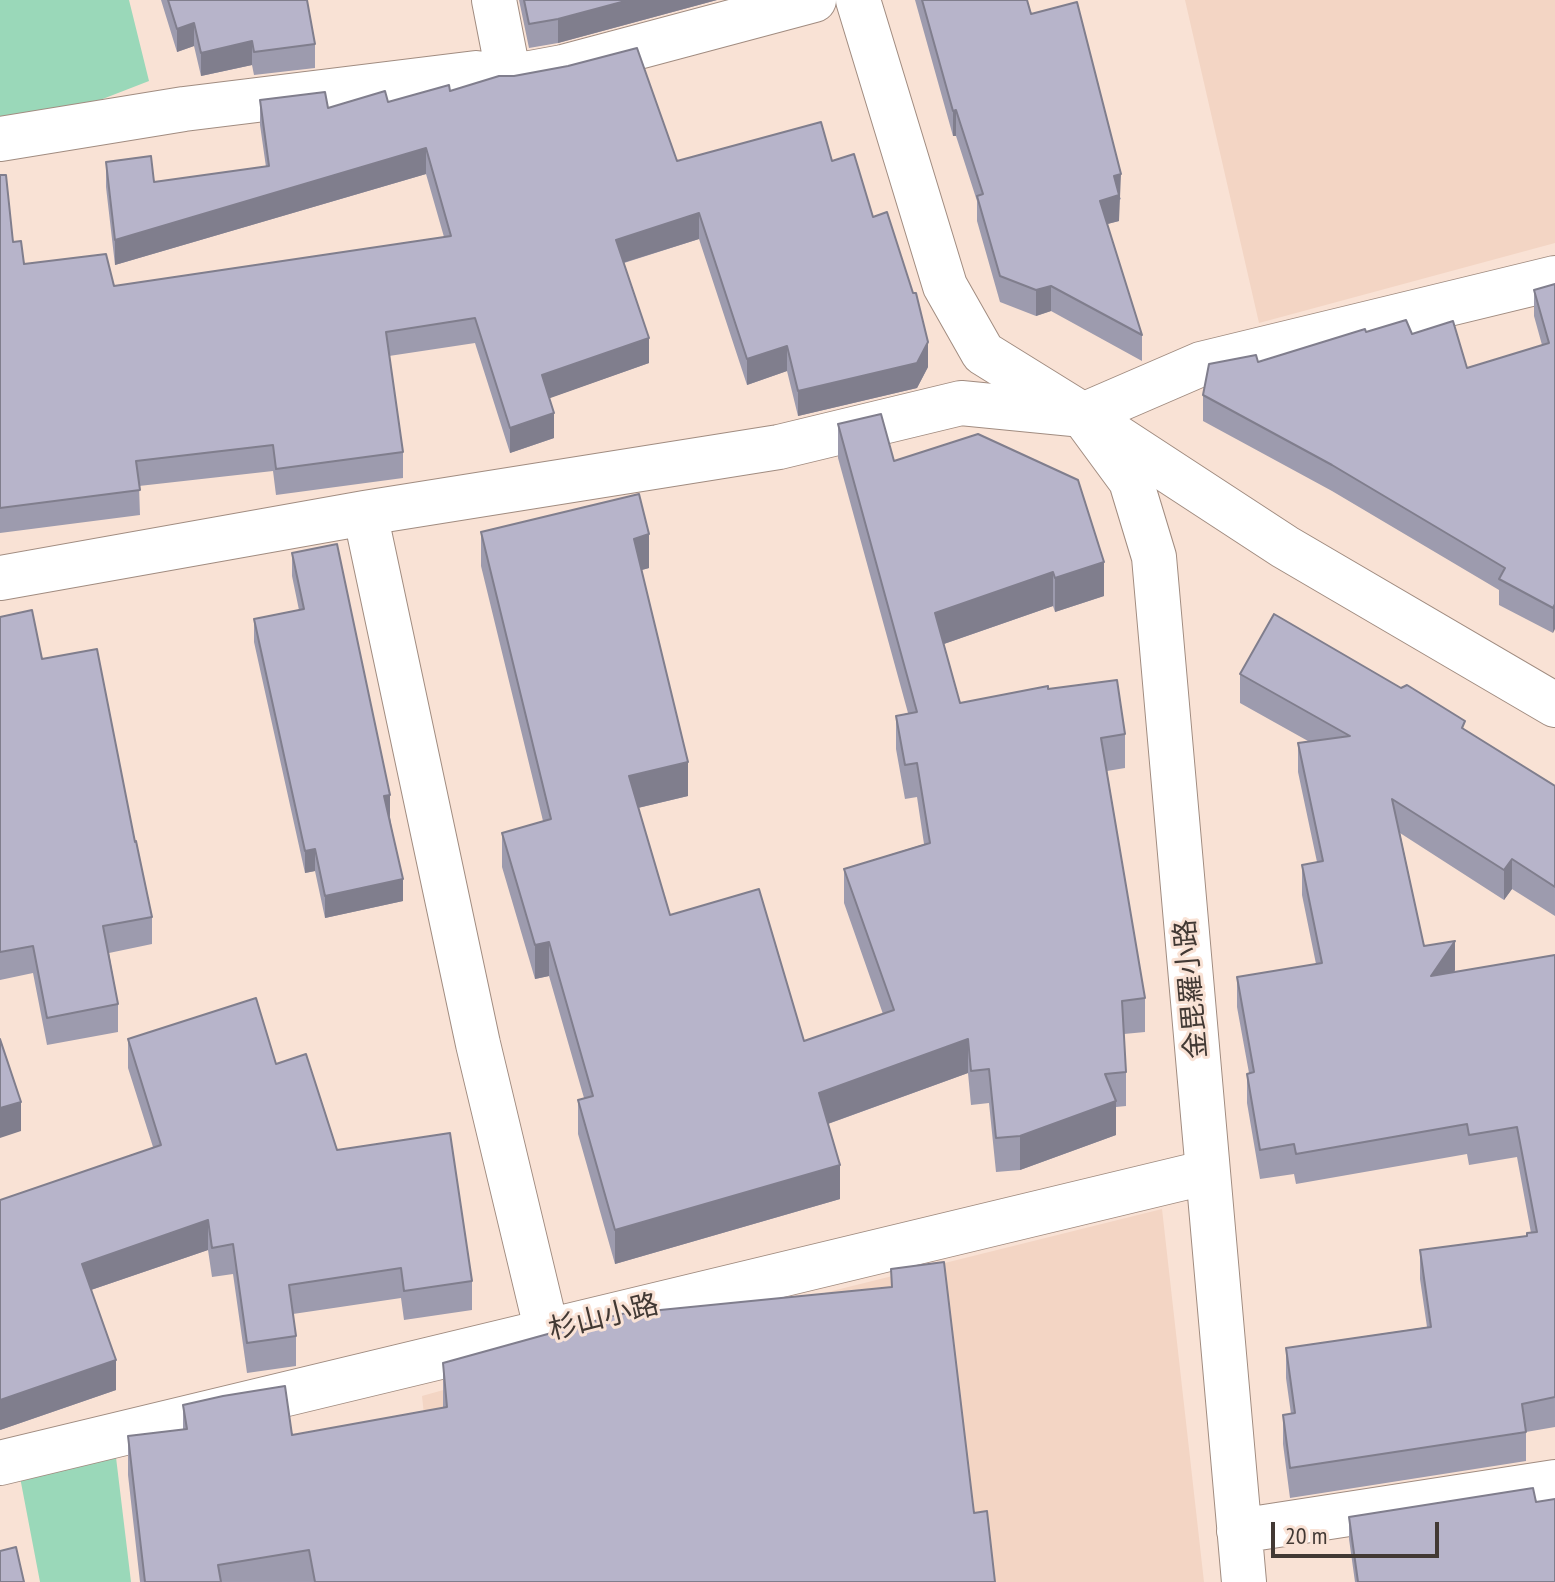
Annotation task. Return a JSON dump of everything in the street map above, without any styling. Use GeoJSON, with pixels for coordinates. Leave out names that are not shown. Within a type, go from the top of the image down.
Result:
{"type":"FeatureCollection","features":[{"type":"Feature","properties":{"kind":"street"},"geometry":{"type":"LineString","coordinates":[[494,0],[509,77]]}},
{"type":"Feature","properties":{"kind":"street"},"geometry":{"type":"LineString","coordinates":[[0,139],[184,109],[476,73],[509,77],[563,67],[814,0]]}},
{"type":"Feature","properties":{"kind":"street"},"geometry":{"type":"LineString","coordinates":[[858,0],[945,286],[983,353],[1285,547],[1555,705]]}},
{"type":"Feature","properties":{"kind":"street"},"geometry":{"type":"LineString","coordinates":[[0,578],[365,513],[779,447],[961,403],[1083,415],[1201,364],[1555,278]]}},
{"type":"Feature","properties":{"kind":"street","name":"金毘羅小路"},"geometry":{"type":"LineString","coordinates":[[1083,415],[1131,481],[1154,557],[1244,1582]]}},
{"type":"Feature","properties":{"kind":"street"},"geometry":{"type":"LineString","coordinates":[[365,513],[478,1044],[547,1332]]}},
{"type":"Feature","properties":{"kind":"street","name":"杉山小路"},"geometry":{"type":"LineString","coordinates":[[0,1463],[1208,1172]]}},
{"type":"Feature","properties":{"kind":"street"},"geometry":{"type":"LineString","coordinates":[[1239,1531],[1555,1482]]}},
{"type":"Feature","properties":{"kind":"shaded area"},"geometry":{"type":"Polygon","coordinates":[[[1185,0],[1555,0],[1555,243],[1259,323],[1185,0]]]}},
{"type":"Feature","properties":{"kind":"shaded area"},"geometry":{"type":"Polygon","coordinates":[[[1162,1209],[1204,1582],[442,1582],[422,1396],[586,1350],[1162,1209]]]}},
{"type":"Feature","properties":{"kind":"green space"},"geometry":{"type":"Polygon","coordinates":[[[0,0],[129,0],[149,81],[100,100],[0,117],[0,0]]]}},
{"type":"Feature","properties":{"kind":"green space"},"geometry":{"type":"Polygon","coordinates":[[[115,1449],[131,1582],[40,1582],[19,1472],[115,1449]]]}},
{"type":"Feature","properties":{"kind":"building"},"geometry":{"type":"Polygon","coordinates":[[[168,0],[307,0],[315,44],[254,52],[252,41],[201,53],[194,23],[177,29],[168,0]]]}},
{"type":"Feature","properties":{"kind":"building"},"geometry":{"type":"Polygon","coordinates":[[[524,0],[629,0],[529,24],[524,0]]]}},
{"type":"Feature","properties":{"kind":"building"},"geometry":{"type":"Polygon","coordinates":[[[922,0],[1027,0],[1031,14],[1077,2],[1121,174],[1114,176],[1119,195],[1100,201],[1142,335],[1051,286],[1036,290],[1000,276],[977,196],[983,194],[956,110],[953,111],[922,0]]]}},
{"type":"Feature","properties":{"kind":"building"},"geometry":{"type":"Polygon","coordinates":[[[637,48],[677,161],[821,122],[832,161],[854,154],[873,217],[887,212],[913,293],[916,293],[928,342],[917,363],[798,391],[787,346],[747,359],[699,213],[616,240],[649,338],[542,375],[554,413],[510,428],[475,318],[386,332],[403,452],[276,469],[273,445],[136,461],[140,490],[0,508],[0,175],[6,175],[13,242],[21,241],[24,264],[106,254],[114,286],[451,236],[426,148],[115,240],[106,162],[151,156],[154,182],[269,166],[260,100],[325,92],[328,108],[385,91],[388,102],[449,85],[450,91],[499,76],[568,66],[637,48]]]}},
{"type":"Feature","properties":{"kind":"building"},"geometry":{"type":"Polygon","coordinates":[[[1555,284],[1553,608],[1499,579],[1505,568],[1332,465],[1203,395],[1209,364],[1256,355],[1258,362],[1365,329],[1366,332],[1406,320],[1412,334],[1453,321],[1467,368],[1549,343],[1534,290],[1555,284]]]}},
{"type":"Feature","properties":{"kind":"building"},"geometry":{"type":"Polygon","coordinates":[[[881,414],[894,461],[978,434],[1078,480],[1104,562],[1055,578],[1053,572],[935,613],[960,703],[1048,686],[1048,689],[1117,680],[1125,734],[1101,738],[1145,998],[1122,1001],[1126,1072],[1105,1074],[1116,1101],[1020,1136],[996,1138],[989,1069],[971,1071],[968,1039],[819,1093],[840,1165],[615,1230],[578,1100],[593,1096],[549,942],[535,945],[502,833],[551,819],[481,532],[639,494],[649,534],[634,539],[688,762],[629,776],[670,915],[759,889],[804,1041],[894,1010],[844,869],[930,843],[917,763],[905,765],[896,716],[917,712],[838,424],[881,414]]]}},
{"type":"Feature","properties":{"kind":"building"},"geometry":{"type":"Polygon","coordinates":[[[337,544],[390,795],[384,796],[403,879],[325,896],[315,849],[305,851],[254,619],[304,609],[292,553],[337,544]]]}},
{"type":"Feature","properties":{"kind":"building"},"geometry":{"type":"Polygon","coordinates":[[[32,610],[42,659],[97,649],[152,917],[103,926],[118,1004],[47,1018],[33,946],[0,952],[0,617],[32,610]]]}},
{"type":"Feature","properties":{"kind":"building"},"geometry":{"type":"Polygon","coordinates":[[[1274,614],[1401,688],[1407,685],[1465,721],[1462,728],[1555,786],[1555,887],[1512,859],[1504,870],[1392,799],[1424,946],[1455,941],[1431,976],[1555,955],[1555,1397],[1522,1404],[1526,1432],[1290,1468],[1283,1415],[1295,1413],[1286,1348],[1431,1327],[1420,1250],[1527,1236],[1527,1233],[1537,1232],[1517,1127],[1469,1135],[1467,1124],[1296,1154],[1294,1144],[1260,1150],[1247,1074],[1254,1072],[1237,977],[1322,963],[1302,865],[1323,861],[1298,743],[1350,736],[1240,674],[1274,614]]]}},
{"type":"Feature","properties":{"kind":"building"},"geometry":{"type":"Polygon","coordinates":[[[256,998],[276,1064],[306,1054],[337,1150],[450,1133],[472,1281],[404,1291],[401,1268],[289,1285],[296,1336],[247,1343],[233,1244],[212,1248],[208,1220],[82,1264],[116,1360],[0,1400],[0,1200],[161,1145],[128,1039],[256,998]]]}},
{"type":"Feature","properties":{"kind":"building"},"geometry":{"type":"Polygon","coordinates":[[[0,1039],[21,1102],[0,1108],[0,1039]]]}},
{"type":"Feature","properties":{"kind":"building"},"geometry":{"type":"Polygon","coordinates":[[[944,1262],[974,1513],[987,1511],[995,1582],[315,1582],[309,1550],[218,1565],[221,1582],[145,1582],[128,1436],[187,1429],[183,1405],[285,1386],[292,1435],[447,1407],[443,1363],[620,1314],[892,1287],[891,1269],[944,1262]]]}},
{"type":"Feature","properties":{"kind":"building"},"geometry":{"type":"Polygon","coordinates":[[[1533,1488],[1536,1502],[1555,1499],[1555,1582],[1358,1582],[1349,1517],[1533,1488]]]}},
{"type":"Feature","properties":{"kind":"building"},"geometry":{"type":"Polygon","coordinates":[[[16,1547],[24,1582],[0,1582],[0,1551],[16,1547]]]}}]}
